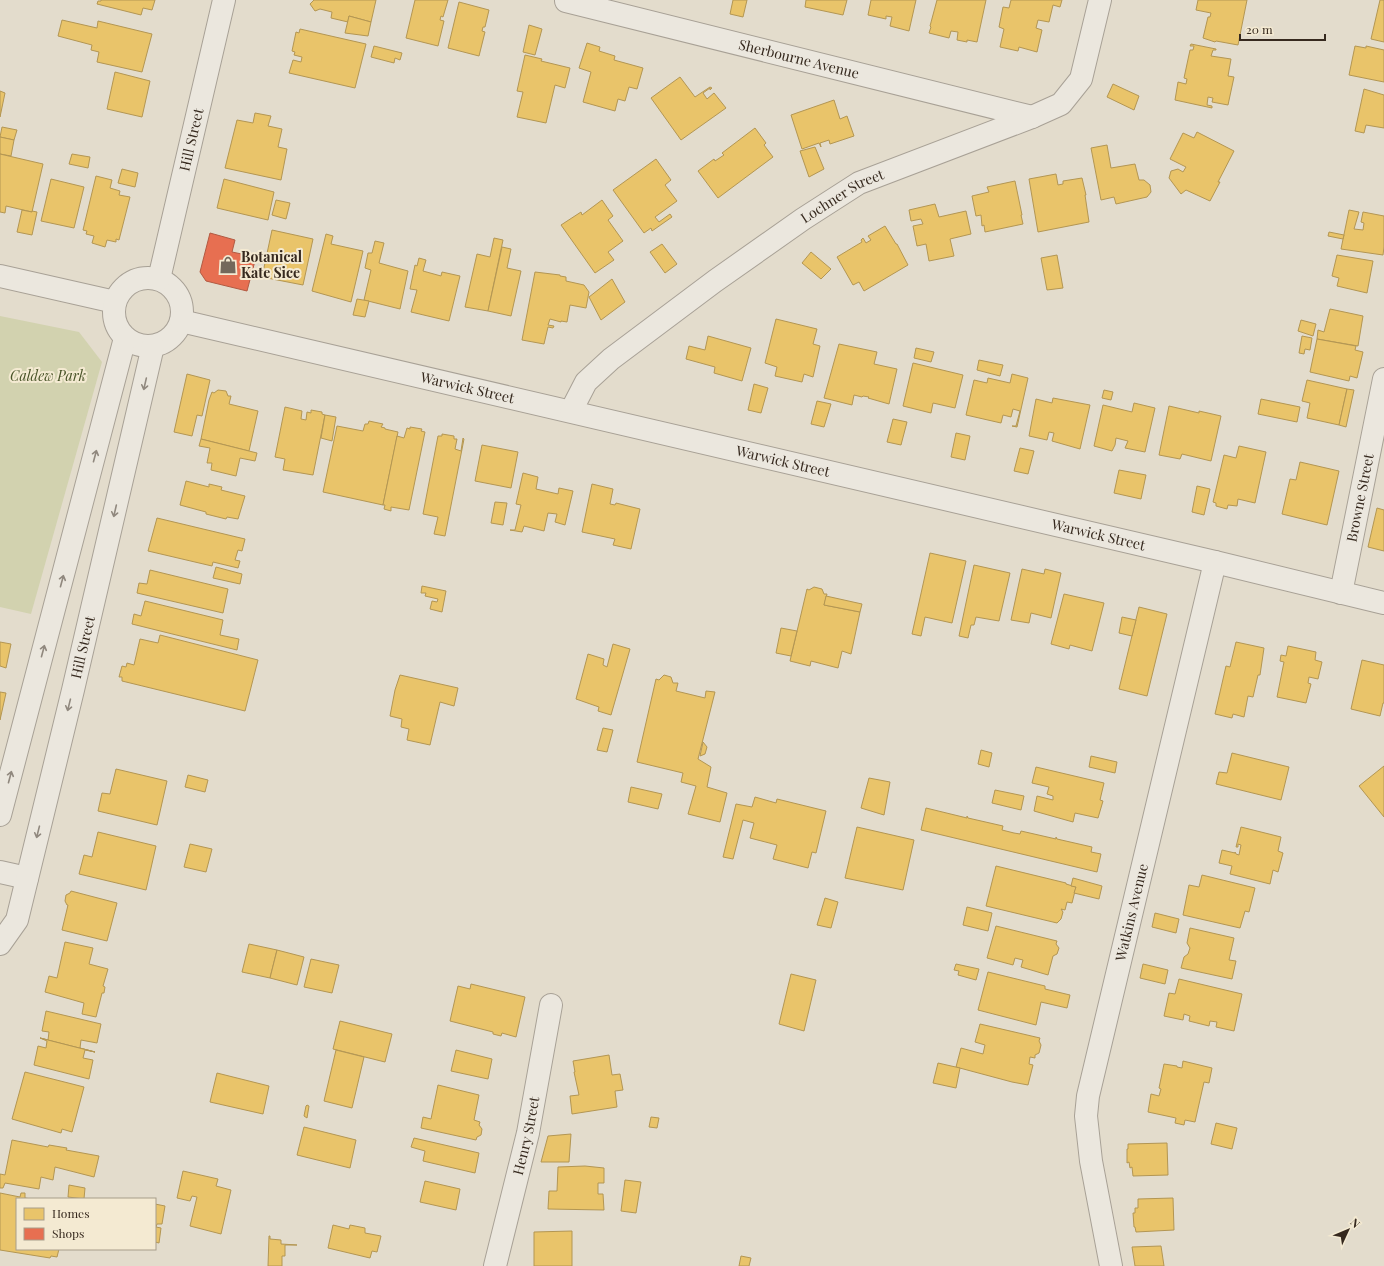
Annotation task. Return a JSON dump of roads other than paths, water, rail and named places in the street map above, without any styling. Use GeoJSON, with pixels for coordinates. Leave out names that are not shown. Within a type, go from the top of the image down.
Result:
{"type":"FeatureCollection","features":[{"type":"Feature","properties":{"kind":"street","name":"Hill Street"},"geometry":{"type":"LineString","coordinates":[[159,280],[224,0]]}},
{"type":"Feature","properties":{"kind":"street","name":"Lochner Street"},"geometry":{"type":"LineString","coordinates":[[571,411],[586,382],[611,359],[715,280],[803,218],[859,184],[1032,117],[1061,104],[1081,79],[1100,0]]}},
{"type":"Feature","properties":{"kind":"street","name":"Sherbourne Avenue"},"geometry":{"type":"LineString","coordinates":[[566,1],[1032,117]]}},
{"type":"Feature","properties":{"kind":"street"},"geometry":{"type":"LineString","coordinates":[[0,276],[115,302]]}},
{"type":"Feature","properties":{"kind":"street"},"geometry":{"type":"LineString","coordinates":[[141,278],[159,280],[168,284],[176,291],[181,301],[181,321],[178,330],[163,344],[153,346],[134,344],[125,338],[119,331],[115,322],[115,302],[124,287],[132,282],[141,278]]}},
{"type":"Feature","properties":{"kind":"street","name":"Warwick Street"},"geometry":{"type":"LineString","coordinates":[[181,321],[571,411],[1384,603]]}},
{"type":"Feature","properties":{"kind":"street"},"geometry":{"type":"LineString","coordinates":[[0,815],[125,338]]}},
{"type":"Feature","properties":{"kind":"street","name":"Hill Street"},"geometry":{"type":"LineString","coordinates":[[0,944],[9,917],[27,878],[73,690],[153,346]]}},
{"type":"Feature","properties":{"kind":"street","name":"Browne Street"},"geometry":{"type":"LineString","coordinates":[[1341,593],[1384,379]]}},
{"type":"Feature","properties":{"kind":"street","name":"Watkins Avenue"},"geometry":{"type":"LineString","coordinates":[[1111,1266],[1091,1161],[1086,1116],[1088,1096],[1215,562]]}},
{"type":"Feature","properties":{"kind":"street"},"geometry":{"type":"LineString","coordinates":[[0,872],[27,878]]}},
{"type":"Feature","properties":{"kind":"street","name":"Henry Street"},"geometry":{"type":"LineString","coordinates":[[495,1266],[528,1133],[551,1005]]}},
{"type":"Feature","properties":{"kind":"place","name":"Botanical Kate Sice"},"geometry":{"type":"Point","coordinates":[228,265]}},
{"type":"Feature","properties":{"kind":"park label","name":"Caldew Park"},"geometry":{"type":"Point","coordinates":[48,376]}}]}
